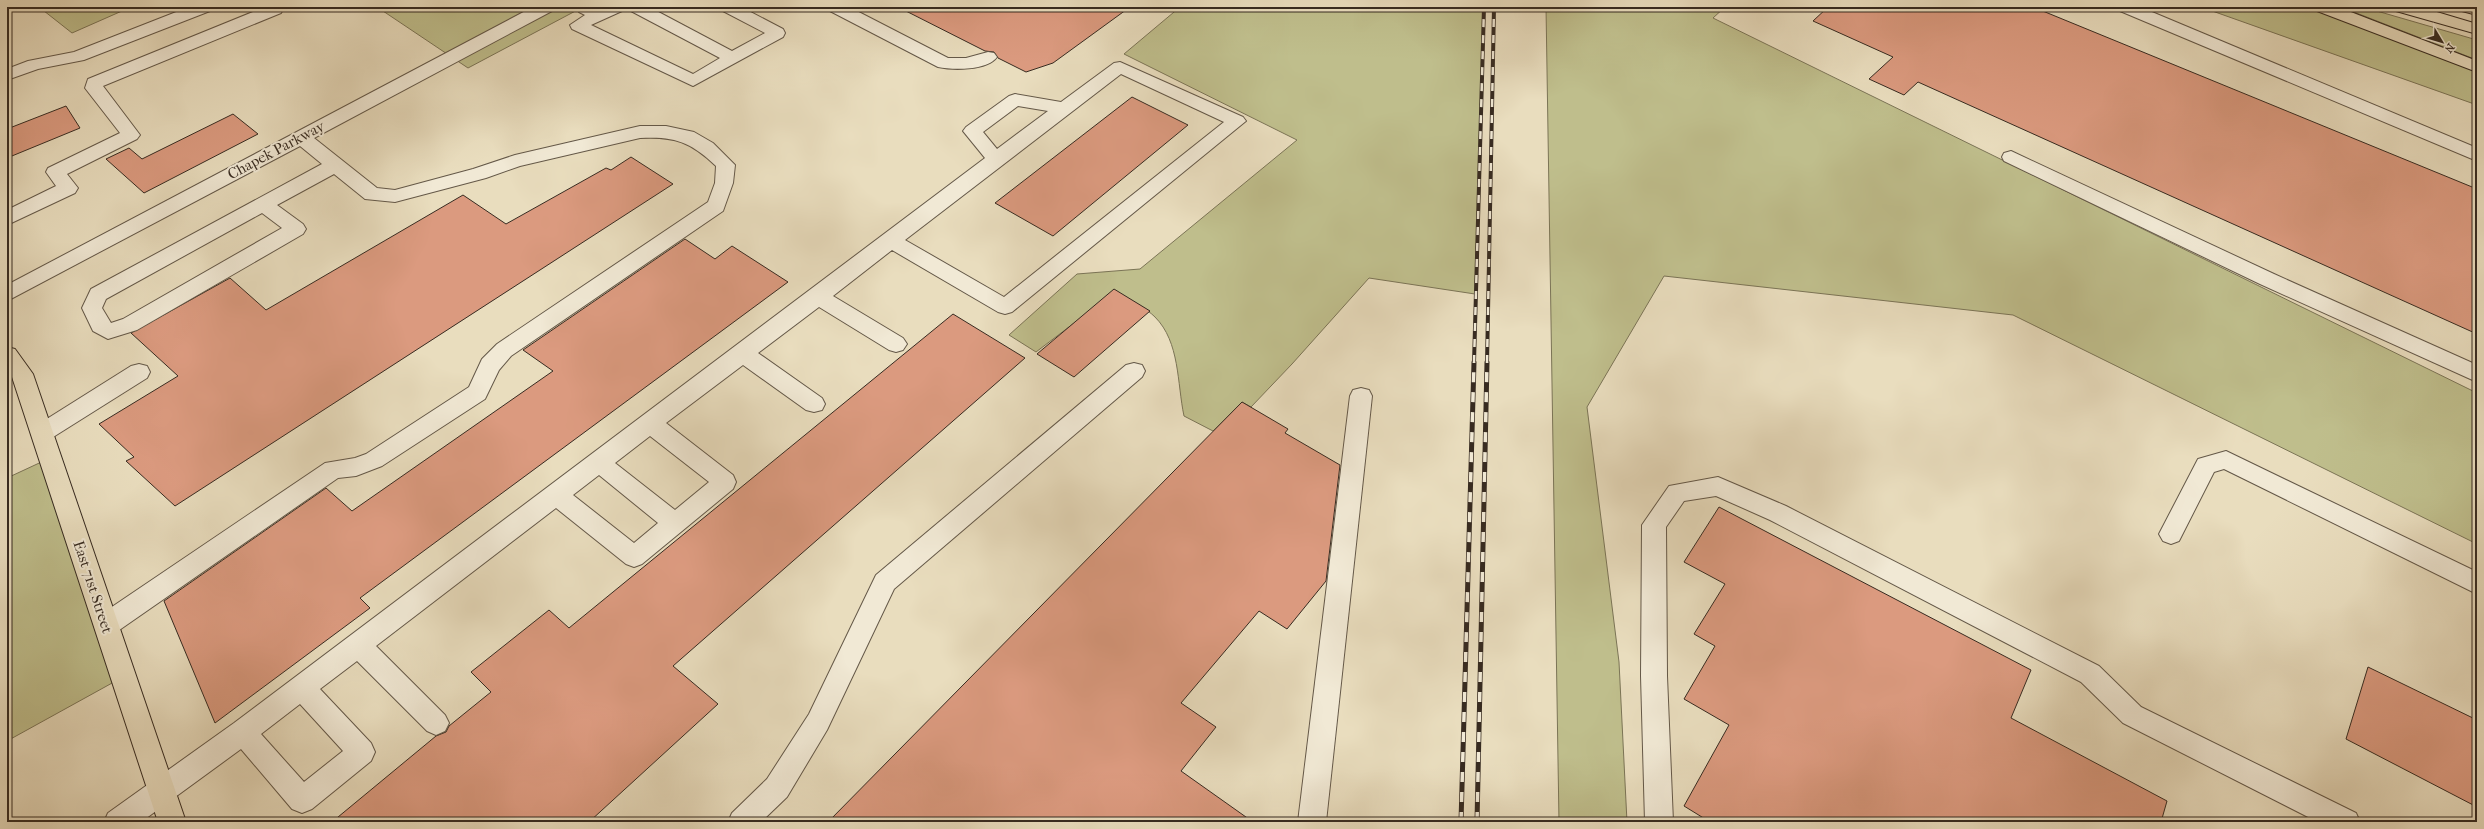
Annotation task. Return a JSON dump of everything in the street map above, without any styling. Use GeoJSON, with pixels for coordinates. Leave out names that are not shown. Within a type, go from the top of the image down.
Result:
{"type":"FeatureCollection","features":[{"type":"Feature","properties":{"kind":"main road"},"geometry":{"type":"LineString","coordinates":[[2323,7],[2477,67]]}},
{"type":"Feature","properties":{"kind":"main road"},"geometry":{"type":"LineString","coordinates":[[2402,7],[2477,29]]}},
{"type":"Feature","properties":{"kind":"main road"},"geometry":{"type":"LineString","coordinates":[[2468,7],[2477,10]]}},
{"type":"Feature","properties":{"kind":"main road","name":"East 71st Street"},"geometry":{"type":"LineString","coordinates":[[7,356],[22,374],[172,822]]}},
{"type":"Feature","properties":{"kind":"street"},"geometry":{"type":"LineString","coordinates":[[7,75],[34,65],[78,56],[204,7]]}},
{"type":"Feature","properties":{"kind":"street"},"geometry":{"type":"LineString","coordinates":[[94,83],[275,8],[274,7]]}},
{"type":"Feature","properties":{"kind":"street","name":"Chapek Parkway"},"geometry":{"type":"LineString","coordinates":[[7,294],[546,7]]}},
{"type":"Feature","properties":{"kind":"street"},"geometry":{"type":"LineString","coordinates":[[582,7],[598,15]]}},
{"type":"Feature","properties":{"kind":"street"},"geometry":{"type":"LineString","coordinates":[[616,7],[578,25],[693,81],[777,32],[729,7]]}},
{"type":"Feature","properties":{"kind":"street"},"geometry":{"type":"LineString","coordinates":[[637,7],[732,58]]}},
{"type":"Feature","properties":{"kind":"street"},"geometry":{"type":"LineString","coordinates":[[836,7],[944,62],[958,65],[976,62],[988,57]]}},
{"type":"Feature","properties":{"kind":"street"},"geometry":{"type":"LineString","coordinates":[[2126,7],[2477,155]]}},
{"type":"Feature","properties":{"kind":"street"},"geometry":{"type":"LineString","coordinates":[[7,218],[68,188],[55,172],[131,135],[94,88],[94,83],[64,58]]}},
{"type":"Feature","properties":{"kind":"street"},"geometry":{"type":"LineString","coordinates":[[118,822],[162,792],[243,732],[357,644],[891,241],[996,159],[1120,67],[1238,121],[1005,307],[891,241]]}},
{"type":"Feature","properties":{"kind":"street"},"geometry":{"type":"LineString","coordinates":[[996,159],[972,131],[1015,100],[1064,108]]}},
{"type":"Feature","properties":{"kind":"street"},"geometry":{"type":"LineString","coordinates":[[106,625],[333,469],[356,467],[374,460],[477,393],[490,365],[504,350],[716,206],[724,183],[726,165],[715,153],[687,134],[661,131],[606,140],[515,161],[478,174],[395,196],[372,194],[300,138]]}},
{"type":"Feature","properties":{"kind":"street"},"geometry":{"type":"LineString","coordinates":[[2011,157],[2267,279],[2477,374]]}},
{"type":"Feature","properties":{"kind":"street"},"geometry":{"type":"LineString","coordinates":[[264,204],[296,229],[130,325],[108,331],[100,326],[92,308],[98,294],[335,165]]}},
{"type":"Feature","properties":{"kind":"street"},"geometry":{"type":"LineString","coordinates":[[817,296],[896,344]]}},
{"type":"Feature","properties":{"kind":"street"},"geometry":{"type":"LineString","coordinates":[[742,353],[814,404]]}},
{"type":"Feature","properties":{"kind":"street"},"geometry":{"type":"LineString","coordinates":[[42,433],[139,372]]}},
{"type":"Feature","properties":{"kind":"street"},"geometry":{"type":"LineString","coordinates":[[742,822],[777,788],[818,722],[885,582],[1134,372]]}},
{"type":"Feature","properties":{"kind":"street"},"geometry":{"type":"LineString","coordinates":[[1312,822],[1361,396]]}},
{"type":"Feature","properties":{"kind":"street"},"geometry":{"type":"LineString","coordinates":[[556,494],[634,557],[725,482],[650,423]]}},
{"type":"Feature","properties":{"kind":"street"},"geometry":{"type":"LineString","coordinates":[[2171,534],[2206,465],[2226,460],[2477,584]]}},
{"type":"Feature","properties":{"kind":"street"},"geometry":{"type":"LineString","coordinates":[[598,462],[675,523]]}},
{"type":"Feature","properties":{"kind":"street"},"geometry":{"type":"LineString","coordinates":[[1659,822],[1654,676],[1654,525],[1677,493],[1718,486],[1785,517],[2090,674],[2132,715],[2346,822]]}},
{"type":"Feature","properties":{"kind":"street"},"geometry":{"type":"LineString","coordinates":[[357,644],[436,723]]}},
{"type":"Feature","properties":{"kind":"street"},"geometry":{"type":"LineString","coordinates":[[243,732],[302,800],[362,752],[301,687]]}},
{"type":"Feature","properties":{"kind":"shaded area"},"geometry":{"type":"Polygon","coordinates":[[[39,7],[131,7],[72,33],[39,7]]]}},
{"type":"Feature","properties":{"kind":"shaded area"},"geometry":{"type":"Polygon","coordinates":[[[377,7],[583,7],[468,68],[377,7]]]}},
{"type":"Feature","properties":{"kind":"shaded area"},"geometry":{"type":"Polygon","coordinates":[[[1180,7],[1484,7],[1475,294],[1369,278],[1292,364],[1251,407],[1242,402],[1213,431],[1184,416],[1173,351],[1169,338],[1163,327],[1155,317],[1121,295],[1086,314],[1036,352],[1009,335],[1077,274],[1140,269],[1297,140],[1124,54],[1180,7]]]}},
{"type":"Feature","properties":{"kind":"shaded area"},"geometry":{"type":"Polygon","coordinates":[[[1546,7],[1725,7],[1713,18],[2477,393],[2477,544],[2013,315],[1664,276],[1587,407],[1619,662],[1627,822],[1559,822],[1546,7]]]}},
{"type":"Feature","properties":{"kind":"shaded area"},"geometry":{"type":"Polygon","coordinates":[[[2201,7],[2323,7],[2477,67],[2477,105],[2201,7]]]}},
{"type":"Feature","properties":{"kind":"shaded area"},"geometry":{"type":"Polygon","coordinates":[[[2341,7],[2363,7],[2477,40],[2477,60],[2341,7]]]}},
{"type":"Feature","properties":{"kind":"shaded area"},"geometry":{"type":"Polygon","coordinates":[[[50,458],[123,677],[7,741],[7,478],[50,458]]]}},
{"type":"Feature","properties":{"kind":"building"},"geometry":{"type":"Polygon","coordinates":[[[898,7],[1130,7],[1053,63],[1026,72],[998,58],[994,52],[985,51],[898,7]]]}},
{"type":"Feature","properties":{"kind":"building"},"geometry":{"type":"Polygon","coordinates":[[[1828,7],[2033,7],[2477,189],[2477,334],[1918,82],[1904,95],[1869,79],[1893,57],[1813,21],[1828,7]]]}},
{"type":"Feature","properties":{"kind":"building"},"geometry":{"type":"Polygon","coordinates":[[[1132,97],[1188,125],[1053,236],[995,203],[1132,97]]]}},
{"type":"Feature","properties":{"kind":"building"},"geometry":{"type":"Polygon","coordinates":[[[66,106],[80,128],[7,158],[7,129],[66,106]]]}},
{"type":"Feature","properties":{"kind":"building"},"geometry":{"type":"Polygon","coordinates":[[[233,114],[258,134],[144,193],[106,159],[129,148],[142,159],[233,114]]]}},
{"type":"Feature","properties":{"kind":"building"},"geometry":{"type":"Polygon","coordinates":[[[631,157],[673,184],[175,506],[126,461],[134,457],[99,424],[178,376],[131,333],[230,278],[266,310],[463,195],[506,224],[606,168],[611,170],[631,157]]]}},
{"type":"Feature","properties":{"kind":"building"},"geometry":{"type":"Polygon","coordinates":[[[685,239],[715,259],[732,246],[788,282],[360,598],[370,608],[215,723],[164,601],[326,488],[352,511],[553,371],[523,350],[685,239]]]}},
{"type":"Feature","properties":{"kind":"building"},"geometry":{"type":"Polygon","coordinates":[[[1114,289],[1150,311],[1074,377],[1037,354],[1114,289]]]}},
{"type":"Feature","properties":{"kind":"building"},"geometry":{"type":"Polygon","coordinates":[[[953,314],[1025,358],[673,666],[718,704],[589,822],[332,822],[436,736],[446,732],[449,726],[491,692],[471,672],[549,610],[569,628],[953,314]]]}},
{"type":"Feature","properties":{"kind":"building"},"geometry":{"type":"Polygon","coordinates":[[[1242,402],[1288,429],[1285,433],[1340,465],[1326,581],[1287,629],[1259,611],[1181,703],[1216,727],[1181,771],[1253,822],[828,822],[1242,402]]]}},
{"type":"Feature","properties":{"kind":"building"},"geometry":{"type":"Polygon","coordinates":[[[1719,507],[2031,670],[2011,718],[2167,801],[2161,822],[1710,822],[1684,806],[1729,725],[1684,699],[1715,646],[1694,634],[1725,584],[1684,562],[1719,507]]]}},
{"type":"Feature","properties":{"kind":"building"},"geometry":{"type":"Polygon","coordinates":[[[2368,667],[2477,720],[2477,807],[2346,739],[2368,667]]]}},
{"type":"Feature","properties":{"kind":"railway"},"geometry":{"type":"LineString","coordinates":[[1474,363],[1484,7]]}},
{"type":"Feature","properties":{"kind":"railway"},"geometry":{"type":"LineString","coordinates":[[1487,363],[1494,7]]}},
{"type":"Feature","properties":{"kind":"railway"},"geometry":{"type":"LineString","coordinates":[[1461,822],[1474,362]]}},
{"type":"Feature","properties":{"kind":"railway"},"geometry":{"type":"LineString","coordinates":[[1477,822],[1487,362]]}}]}
